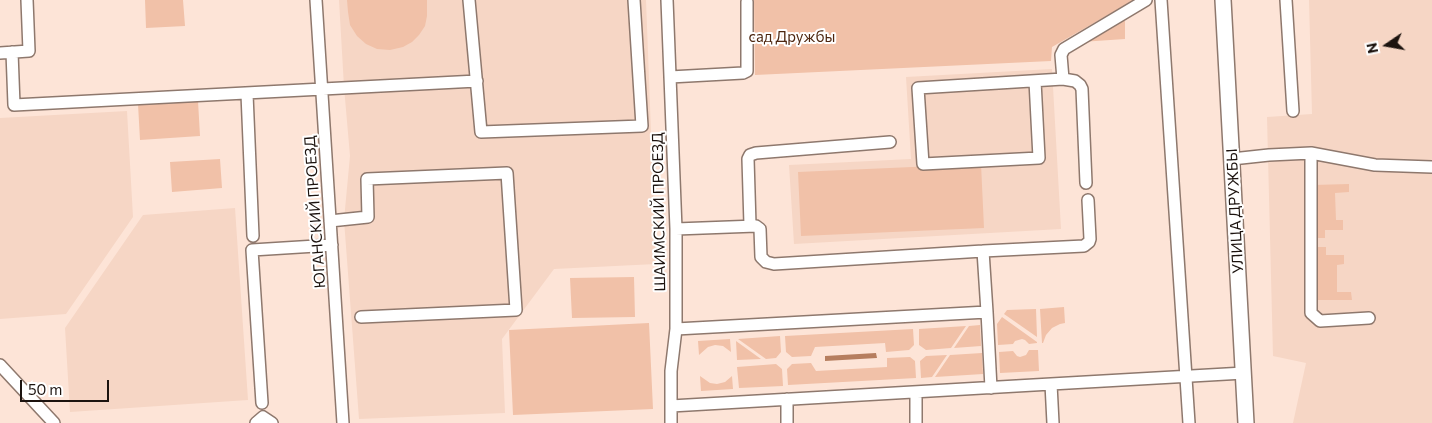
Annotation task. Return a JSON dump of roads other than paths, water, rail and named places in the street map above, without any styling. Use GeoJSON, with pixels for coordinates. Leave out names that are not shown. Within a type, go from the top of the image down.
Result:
{"type":"FeatureCollection","features":[{"type":"Feature","properties":{"kind":"main road","name":"УЛИЦА ДРУЖБЫ"},"geometry":{"type":"LineString","coordinates":[[1223,0],[1246,423]]}},
{"type":"Feature","properties":{"kind":"street"},"geometry":{"type":"LineString","coordinates":[[27,0],[29,51],[6,53],[14,105],[477,81]]}},
{"type":"Feature","properties":{"kind":"street","name":"ЮГАНСКИЙ ПРОЕЗД"},"geometry":{"type":"LineString","coordinates":[[316,0],[343,423]]}},
{"type":"Feature","properties":{"kind":"street"},"geometry":{"type":"LineString","coordinates":[[469,0],[481,132],[642,126],[634,0]]}},
{"type":"Feature","properties":{"kind":"street","name":"ШАИМСКИЙ ПРОЕЗД"},"geometry":{"type":"LineString","coordinates":[[667,0],[676,229],[676,329],[671,371],[670,423]]}},
{"type":"Feature","properties":{"kind":"street"},"geometry":{"type":"LineString","coordinates":[[1063,78],[1061,55],[1064,49],[1146,0]]}},
{"type":"Feature","properties":{"kind":"street"},"geometry":{"type":"LineString","coordinates":[[1160,0],[1189,423]]}},
{"type":"Feature","properties":{"kind":"street"},"geometry":{"type":"LineString","coordinates":[[1286,0],[1292,111]]}},
{"type":"Feature","properties":{"kind":"street"},"geometry":{"type":"LineString","coordinates":[[670,77],[743,73],[747,71],[747,2]]}},
{"type":"Feature","properties":{"kind":"street"},"geometry":{"type":"LineString","coordinates":[[1035,81],[1039,158],[923,164],[918,88],[1063,78],[1074,81],[1082,89],[1086,183]]}},
{"type":"Feature","properties":{"kind":"street"},"geometry":{"type":"LineString","coordinates":[[247,94],[253,236]]}},
{"type":"Feature","properties":{"kind":"street"},"geometry":{"type":"LineString","coordinates":[[750,225],[748,158],[750,155],[890,142]]}},
{"type":"Feature","properties":{"kind":"street"},"geometry":{"type":"LineString","coordinates":[[1232,159],[1269,155],[1311,154],[1375,165],[1432,167]]}},
{"type":"Feature","properties":{"kind":"street"},"geometry":{"type":"LineString","coordinates":[[1311,154],[1311,313],[1320,321],[1370,318]]}},
{"type":"Feature","properties":{"kind":"street"},"geometry":{"type":"LineString","coordinates":[[330,221],[368,217],[367,179],[507,173],[516,310],[361,317]]}},
{"type":"Feature","properties":{"kind":"street"},"geometry":{"type":"LineString","coordinates":[[676,229],[756,226],[760,229],[761,257],[766,262],[774,264],[983,250],[1084,246],[1090,239],[1088,200]]}},
{"type":"Feature","properties":{"kind":"street"},"geometry":{"type":"LineString","coordinates":[[262,403],[252,250],[332,245]]}},
{"type":"Feature","properties":{"kind":"street"},"geometry":{"type":"LineString","coordinates":[[983,250],[991,388]]}},
{"type":"Feature","properties":{"kind":"street"},"geometry":{"type":"LineString","coordinates":[[676,329],[987,312]]}},
{"type":"Feature","properties":{"kind":"street"},"geometry":{"type":"LineString","coordinates":[[0,365],[54,423]]}},
{"type":"Feature","properties":{"kind":"street"},"geometry":{"type":"LineString","coordinates":[[671,406],[1244,373]]}},
{"type":"Feature","properties":{"kind":"street"},"geometry":{"type":"LineString","coordinates":[[1051,384],[1053,423]]}},
{"type":"Feature","properties":{"kind":"street"},"geometry":{"type":"LineString","coordinates":[[916,392],[916,423]]}},
{"type":"Feature","properties":{"kind":"street"},"geometry":{"type":"LineString","coordinates":[[787,399],[787,423]]}},
{"type":"Feature","properties":{"kind":"street"},"geometry":{"type":"LineString","coordinates":[[256,423],[263,417],[272,423]]}},
{"type":"Feature","properties":{"kind":"park label","name":"сад Дружбы"},"geometry":{"type":"Point","coordinates":[792,37]}}]}
